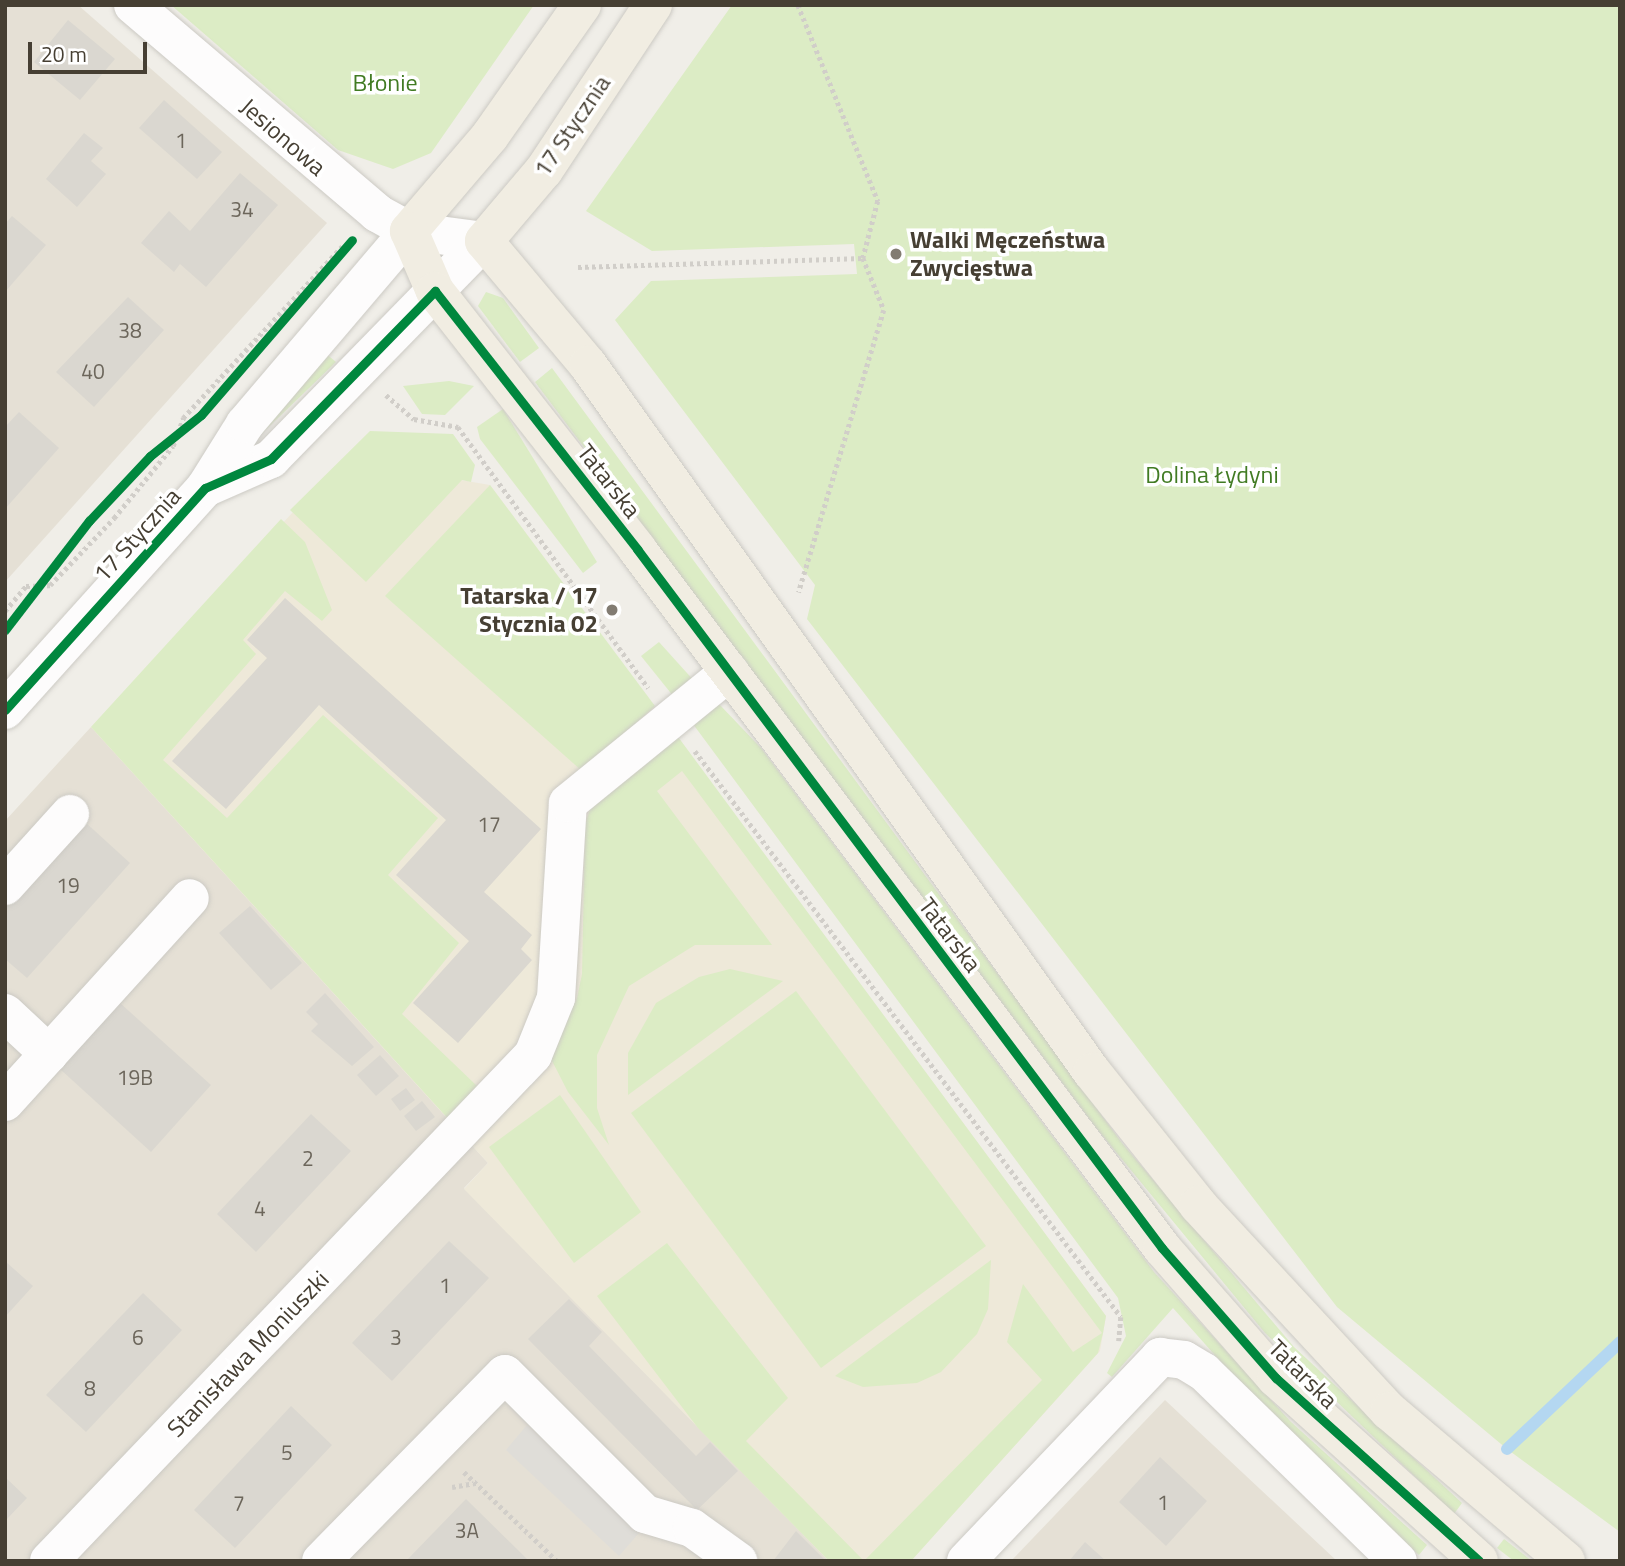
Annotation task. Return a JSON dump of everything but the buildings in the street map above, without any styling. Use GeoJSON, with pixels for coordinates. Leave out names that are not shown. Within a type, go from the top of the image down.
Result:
{"type":"FeatureCollection","features":[{"type":"Feature","properties":{"kind":"main road","name":"17 Stycznia"},"geometry":{"type":"LineString","coordinates":[[409,231],[490,136],[582,5]]}},
{"type":"Feature","properties":{"kind":"main road","name":"17 Stycznia"},"geometry":{"type":"LineString","coordinates":[[484,241],[544,170],[653,5]]}},
{"type":"Feature","properties":{"kind":"main road","name":"Tatarska"},"geometry":{"type":"LineString","coordinates":[[409,231],[435,291],[729,672],[1163,1248],[1276,1378],[1479,1561]]}},
{"type":"Feature","properties":{"kind":"main road","name":"Tatarska"},"geometry":{"type":"LineString","coordinates":[[484,241],[589,365],[1092,1072],[1198,1205],[1389,1411],[1566,1561]]}},
{"type":"Feature","properties":{"kind":"street","name":"Jesionowa"},"geometry":{"type":"LineString","coordinates":[[133,5],[344,190],[409,231]]}},
{"type":"Feature","properties":{"kind":"street"},"geometry":{"type":"LineString","coordinates":[[409,231],[484,241]]}},
{"type":"Feature","properties":{"kind":"street","name":"17 Stycznia"},"geometry":{"type":"LineString","coordinates":[[5,710],[205,488],[245,424],[409,231]]}},
{"type":"Feature","properties":{"kind":"street","name":"17 Stycznia"},"geometry":{"type":"LineString","coordinates":[[205,488],[271,458],[484,241]]}},
{"type":"Feature","properties":{"kind":"street","name":"Stanisława Moniuszki"},"geometry":{"type":"LineString","coordinates":[[49,1561],[533,1055],[556,998],[568,803],[729,672]]}},
{"type":"Feature","properties":{"kind":"street"},"geometry":{"type":"LineString","coordinates":[[5,886],[70,814]]}},
{"type":"Feature","properties":{"kind":"street"},"geometry":{"type":"LineString","coordinates":[[5,1102],[190,898]]}},
{"type":"Feature","properties":{"kind":"street"},"geometry":{"type":"LineString","coordinates":[[5,1013],[49,1054]]}},
{"type":"Feature","properties":{"kind":"street"},"geometry":{"type":"LineString","coordinates":[[967,1561],[1160,1357],[1184,1360],[1204,1373],[1374,1553]]}},
{"type":"Feature","properties":{"kind":"street"},"geometry":{"type":"LineString","coordinates":[[321,1561],[505,1374],[645,1514],[692,1528],[738,1561]]}},
{"type":"Feature","properties":{"kind":"path"},"geometry":{"type":"LineString","coordinates":[[797,5],[878,201],[863,258],[884,310],[798,593]]}},
{"type":"Feature","properties":{"kind":"path"},"geometry":{"type":"LineString","coordinates":[[120,489],[253,357],[352,240]]}},
{"type":"Feature","properties":{"kind":"path"},"geometry":{"type":"LineString","coordinates":[[578,267],[863,258]]}},
{"type":"Feature","properties":{"kind":"path"},"geometry":{"type":"LineString","coordinates":[[399,407],[414,419],[458,427],[671,719],[1121,1317],[1119,1344],[1110,1354]]}},
{"type":"Feature","properties":{"kind":"path"},"geometry":{"type":"LineString","coordinates":[[5,611],[26,586],[50,586],[114,518],[179,432]]}},
{"type":"Feature","properties":{"kind":"path"},"geometry":{"type":"LineString","coordinates":[[10,626],[60,555]]}},
{"type":"Feature","properties":{"kind":"path"},"geometry":{"type":"LineString","coordinates":[[435,1445],[557,1561]]}},
{"type":"Feature","properties":{"kind":"shaded area"},"geometry":{"type":"Polygon","coordinates":[[[5,5],[78,5],[327,223],[5,582],[5,5]]]}},
{"type":"Feature","properties":{"kind":"shaded area"},"geometry":{"type":"Polygon","coordinates":[[[342,460],[490,485],[1106,1316],[1100,1351],[911,1561],[829,1561],[464,1189],[488,1163],[91,727],[342,460]]]}},
{"type":"Feature","properties":{"kind":"shaded area"},"geometry":{"type":"Polygon","coordinates":[[[91,727],[488,1163],[464,1188],[829,1561],[5,1561],[5,821],[91,727]]]}},
{"type":"Feature","properties":{"kind":"shaded area"},"geometry":{"type":"Polygon","coordinates":[[[1165,1400],[1337,1561],[1011,1561],[1165,1400]]]}},
{"type":"Feature","properties":{"kind":"shaded area"},"geometry":{"type":"Polygon","coordinates":[[[527,1425],[639,1533],[619,1556],[506,1450],[527,1425]]]}},
{"type":"Feature","properties":{"kind":"green space","name":"Błonie"},"geometry":{"type":"Polygon","coordinates":[[[171,5],[534,5],[431,153],[393,169],[338,150],[171,5]]]}},
{"type":"Feature","properties":{"kind":"green space","name":"Dolina Łydyni"},"geometry":{"type":"Polygon","coordinates":[[[732,5],[1620,5],[1620,1532],[1507,1449],[1337,1307],[807,619],[815,585],[615,320],[651,281],[857,274],[854,244],[652,251],[586,211],[732,5]]]}},
{"type":"Feature","properties":{"kind":"green space"},"geometry":{"type":"Polygon","coordinates":[[[486,292],[503,298],[539,348],[520,362],[478,306],[486,292]]]}},
{"type":"Feature","properties":{"kind":"green space"},"geometry":{"type":"Polygon","coordinates":[[[324,352],[336,362],[248,447],[324,352]]]}},
{"type":"Feature","properties":{"kind":"green space"},"geometry":{"type":"Polygon","coordinates":[[[552,368],[1122,1143],[1294,1347],[1462,1503],[1454,1514],[1265,1333],[1097,1129],[535,382],[552,368]]]}},
{"type":"Feature","properties":{"kind":"green space"},"geometry":{"type":"Polygon","coordinates":[[[449,381],[474,386],[445,415],[422,414],[403,386],[449,381]]]}},
{"type":"Feature","properties":{"kind":"green space"},"geometry":{"type":"Polygon","coordinates":[[[503,409],[597,562],[583,573],[480,439],[477,427],[503,409]]]}},
{"type":"Feature","properties":{"kind":"green space"},"geometry":{"type":"Polygon","coordinates":[[[370,431],[453,434],[475,465],[471,482],[462,480],[366,582],[290,510],[370,431]]]}},
{"type":"Feature","properties":{"kind":"green space"},"geometry":{"type":"Polygon","coordinates":[[[490,485],[655,706],[582,771],[385,596],[490,485]]]}},
{"type":"Feature","properties":{"kind":"green space"},"geometry":{"type":"Polygon","coordinates":[[[281,519],[305,542],[332,610],[322,621],[285,591],[243,640],[256,654],[163,760],[227,818],[323,715],[438,818],[388,875],[459,943],[402,1014],[476,1085],[479,1095],[452,1123],[91,727],[281,519]]]}},
{"type":"Feature","properties":{"kind":"green space"},"geometry":{"type":"Polygon","coordinates":[[[659,642],[696,683],[678,702],[641,656],[659,642]]]}},
{"type":"Feature","properties":{"kind":"green space"},"geometry":{"type":"Polygon","coordinates":[[[719,704],[761,748],[1154,1272],[1291,1422],[1427,1545],[1419,1555],[1299,1450],[1173,1308],[1112,1377],[1107,1373],[1126,1336],[1118,1298],[690,720],[719,704]]]}},
{"type":"Feature","properties":{"kind":"green space"},"geometry":{"type":"Polygon","coordinates":[[[673,730],[1106,1316],[1098,1353],[911,1561],[864,1561],[1042,1380],[1007,1342],[1023,1284],[1073,1352],[1102,1333],[682,771],[657,791],[772,945],[695,945],[629,986],[597,1055],[597,1108],[609,1145],[568,1092],[549,1055],[577,998],[582,974],[585,824],[591,807],[673,730]]]}},
{"type":"Feature","properties":{"kind":"green space"},"geometry":{"type":"Polygon","coordinates":[[[730,969],[783,981],[628,1095],[628,1053],[656,1003],[699,977],[730,969]]]}},
{"type":"Feature","properties":{"kind":"green space"},"geometry":{"type":"Polygon","coordinates":[[[796,991],[986,1246],[821,1368],[631,1113],[796,991]]]}},
{"type":"Feature","properties":{"kind":"green space"},"geometry":{"type":"Polygon","coordinates":[[[560,1095],[641,1212],[574,1263],[489,1147],[560,1095]]]}},
{"type":"Feature","properties":{"kind":"green space"},"geometry":{"type":"Polygon","coordinates":[[[667,1243],[788,1398],[746,1441],[864,1561],[829,1561],[698,1428],[597,1296],[667,1243]]]}},
{"type":"Feature","properties":{"kind":"green space"},"geometry":{"type":"Polygon","coordinates":[[[991,1260],[988,1309],[977,1334],[941,1372],[917,1383],[863,1387],[835,1376],[991,1260]]]}},
{"type":"Feature","properties":{"kind":"green space"},"geometry":{"type":"Polygon","coordinates":[[[1504,1539],[1532,1561],[1514,1561],[1497,1548],[1504,1539]]]}},
{"type":"Feature","properties":{"kind":"waterway"},"geometry":{"type":"LineString","coordinates":[[1507,1449],[1620,1342]]}},
{"type":"Feature","properties":{"kind":"cycle path"},"geometry":{"type":"LineString","coordinates":[[5,630],[89,521],[150,456],[201,415],[352,240]]}},
{"type":"Feature","properties":{"kind":"cycle path"},"geometry":{"type":"LineString","coordinates":[[5,710],[205,488],[271,459],[435,291],[637,549],[1162,1248],[1276,1378],[1479,1561]]}},
{"type":"Feature","properties":{"kind":"place","name":"Walki Męczeństwa Zwycięstwa"},"geometry":{"type":"Point","coordinates":[896,254]}},
{"type":"Feature","properties":{"kind":"place","name":"Tatarska / 17 Stycznia 02"},"geometry":{"type":"Point","coordinates":[612,610]}}]}
